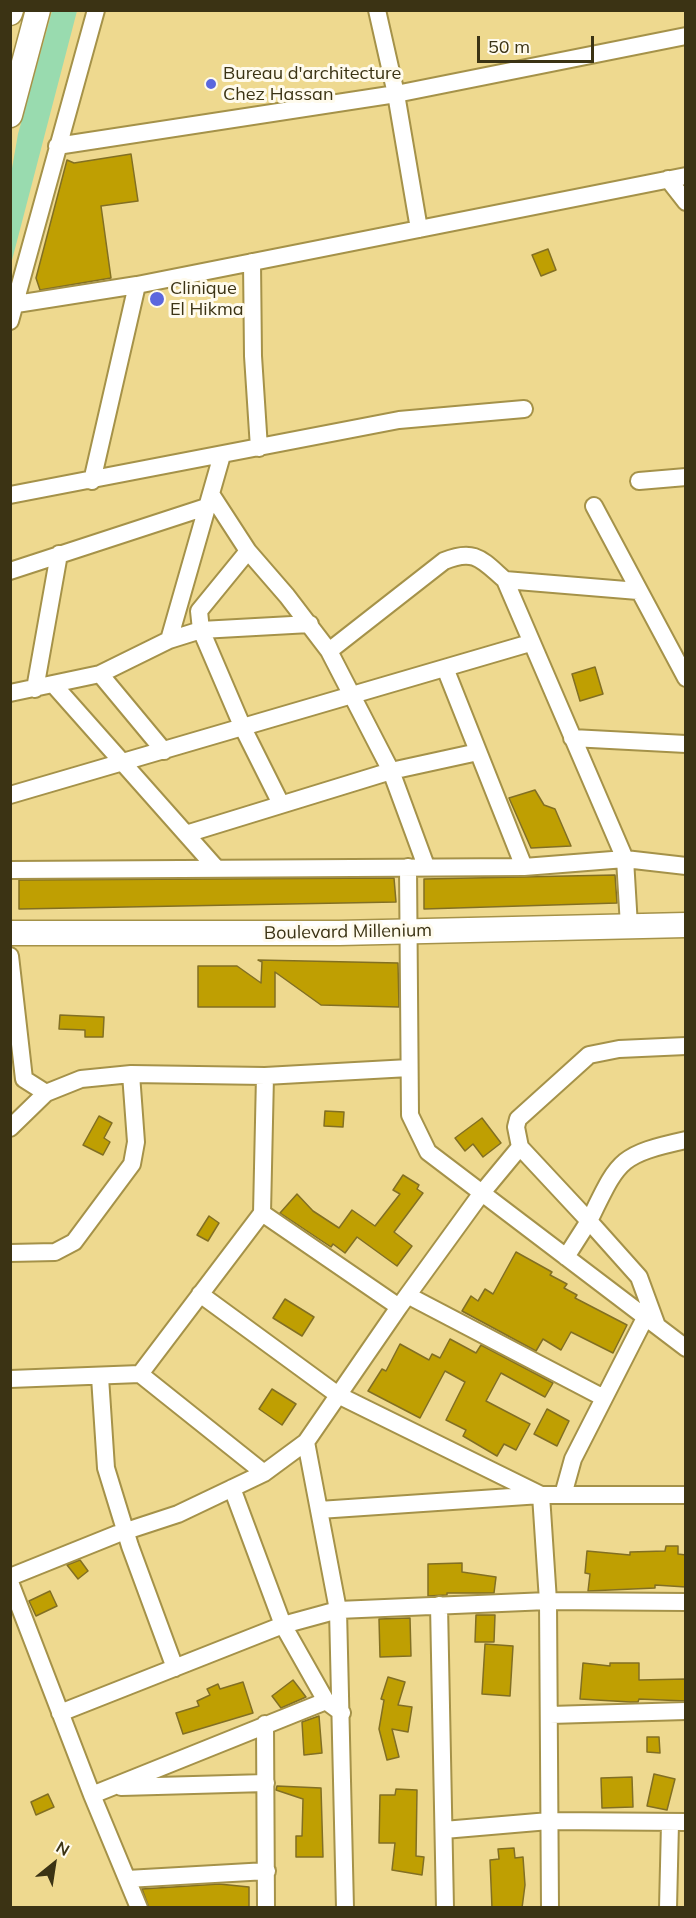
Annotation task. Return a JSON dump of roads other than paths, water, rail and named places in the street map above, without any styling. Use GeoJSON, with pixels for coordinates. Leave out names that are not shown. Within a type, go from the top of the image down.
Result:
{"type":"FeatureCollection","features":[{"type":"Feature","properties":{"kind":"main road"},"geometry":{"type":"LineString","coordinates":[[10,115],[38,10]]}},
{"type":"Feature","properties":{"kind":"main road","name":"Boulevard Millenium"},"geometry":{"type":"LineString","coordinates":[[10,933],[410,931],[686,925]]}},
{"type":"Feature","properties":{"kind":"street"},"geometry":{"type":"LineString","coordinates":[[96,10],[12,310],[686,176]]}},
{"type":"Feature","properties":{"kind":"street"},"geometry":{"type":"LineString","coordinates":[[377,10],[396,94],[419,229]]}},
{"type":"Feature","properties":{"kind":"street"},"geometry":{"type":"LineString","coordinates":[[57,146],[396,94],[686,36]]}},
{"type":"Feature","properties":{"kind":"street"},"geometry":{"type":"LineString","coordinates":[[668,179],[686,202]]}},
{"type":"Feature","properties":{"kind":"street"},"geometry":{"type":"LineString","coordinates":[[252,262],[253,356],[259,448]]}},
{"type":"Feature","properties":{"kind":"street"},"geometry":{"type":"LineString","coordinates":[[92,481],[137,285]]}},
{"type":"Feature","properties":{"kind":"street"},"geometry":{"type":"LineString","coordinates":[[10,495],[399,420],[524,409]]}},
{"type":"Feature","properties":{"kind":"street"},"geometry":{"type":"LineString","coordinates":[[169,640],[222,455]]}},
{"type":"Feature","properties":{"kind":"street"},"geometry":{"type":"LineString","coordinates":[[639,481],[686,477]]}},
{"type":"Feature","properties":{"kind":"street"},"geometry":{"type":"LineString","coordinates":[[208,501],[310,624],[329,651],[350,696],[391,771],[426,866]]}},
{"type":"Feature","properties":{"kind":"street"},"geometry":{"type":"LineString","coordinates":[[10,571],[208,501]]}},
{"type":"Feature","properties":{"kind":"street"},"geometry":{"type":"LineString","coordinates":[[594,506],[686,678]]}},
{"type":"Feature","properties":{"kind":"street"},"geometry":{"type":"LineString","coordinates":[[248,551],[199,611],[201,630],[243,728],[281,804]]}},
{"type":"Feature","properties":{"kind":"street"},"geometry":{"type":"LineString","coordinates":[[35,689],[58,554]]}},
{"type":"Feature","properties":{"kind":"street"},"geometry":{"type":"LineString","coordinates":[[329,651],[444,561],[460,554],[471,554],[483,560],[505,580],[624,860],[629,926]]}},
{"type":"Feature","properties":{"kind":"street"},"geometry":{"type":"LineString","coordinates":[[505,580],[638,591]]}},
{"type":"Feature","properties":{"kind":"street"},"geometry":{"type":"LineString","coordinates":[[10,693],[100,674],[169,640],[201,630],[310,624]]}},
{"type":"Feature","properties":{"kind":"street"},"geometry":{"type":"LineString","coordinates":[[10,795],[530,643]]}},
{"type":"Feature","properties":{"kind":"street"},"geometry":{"type":"LineString","coordinates":[[445,668],[524,867]]}},
{"type":"Feature","properties":{"kind":"street"},"geometry":{"type":"LineString","coordinates":[[100,674],[164,751]]}},
{"type":"Feature","properties":{"kind":"street"},"geometry":{"type":"LineString","coordinates":[[53,684],[121,764],[217,869]]}},
{"type":"Feature","properties":{"kind":"street"},"geometry":{"type":"LineString","coordinates":[[572,738],[686,744]]}},
{"type":"Feature","properties":{"kind":"street"},"geometry":{"type":"LineString","coordinates":[[186,834],[391,771],[478,752]]}},
{"type":"Feature","properties":{"kind":"street"},"geometry":{"type":"LineString","coordinates":[[10,870],[524,867],[624,860],[686,866]]}},
{"type":"Feature","properties":{"kind":"street"},"geometry":{"type":"LineString","coordinates":[[408,867],[410,1115],[428,1152],[686,1348]]}},
{"type":"Feature","properties":{"kind":"street"},"geometry":{"type":"LineString","coordinates":[[10,956],[24,1079],[46,1093]]}},
{"type":"Feature","properties":{"kind":"street"},"geometry":{"type":"LineString","coordinates":[[563,1495],[573,1459],[604,1398],[652,1322],[639,1277],[520,1147],[516,1127],[518,1119],[589,1055],[619,1049],[686,1046]]}},
{"type":"Feature","properties":{"kind":"street"},"geometry":{"type":"LineString","coordinates":[[10,1128],[46,1093],[81,1079],[131,1074],[265,1076],[409,1068]]}},
{"type":"Feature","properties":{"kind":"street"},"geometry":{"type":"LineString","coordinates":[[10,1253],[55,1252],[74,1242],[132,1164],[136,1142],[131,1074]]}},
{"type":"Feature","properties":{"kind":"street"},"geometry":{"type":"LineString","coordinates":[[140,1374],[262,1213],[265,1076]]}},
{"type":"Feature","properties":{"kind":"street"},"geometry":{"type":"LineString","coordinates":[[566,1257],[589,1221],[613,1173],[626,1158],[686,1140]]}},
{"type":"Feature","properties":{"kind":"street"},"geometry":{"type":"LineString","coordinates":[[10,1577],[126,1531],[178,1514],[264,1473],[306,1442],[481,1194],[520,1147]]}},
{"type":"Feature","properties":{"kind":"street"},"geometry":{"type":"LineString","coordinates":[[262,1213],[404,1302],[604,1398]]}},
{"type":"Feature","properties":{"kind":"street"},"geometry":{"type":"LineString","coordinates":[[200,1294],[338,1395],[541,1495]]}},
{"type":"Feature","properties":{"kind":"street"},"geometry":{"type":"LineString","coordinates":[[10,1379],[140,1374],[264,1473]]}},
{"type":"Feature","properties":{"kind":"street"},"geometry":{"type":"LineString","coordinates":[[100,1377],[106,1468],[175,1668]]}},
{"type":"Feature","properties":{"kind":"street"},"geometry":{"type":"LineString","coordinates":[[306,1442],[338,1610],[345,1908]]}},
{"type":"Feature","properties":{"kind":"street"},"geometry":{"type":"LineString","coordinates":[[232,1488],[283,1625],[326,1701],[342,1713]]}},
{"type":"Feature","properties":{"kind":"street"},"geometry":{"type":"LineString","coordinates":[[541,1495],[549,1601],[550,1908]]}},
{"type":"Feature","properties":{"kind":"street"},"geometry":{"type":"LineString","coordinates":[[319,1510],[541,1495],[686,1495]]}},
{"type":"Feature","properties":{"kind":"street"},"geometry":{"type":"LineString","coordinates":[[10,1582],[14,1603],[139,1908]]}},
{"type":"Feature","properties":{"kind":"street"},"geometry":{"type":"LineString","coordinates":[[60,1713],[283,1625],[338,1610],[549,1601],[686,1602]]}},
{"type":"Feature","properties":{"kind":"street"},"geometry":{"type":"LineString","coordinates":[[439,1605],[445,1908]]}},
{"type":"Feature","properties":{"kind":"street"},"geometry":{"type":"LineString","coordinates":[[92,1795],[326,1701]]}},
{"type":"Feature","properties":{"kind":"street"},"geometry":{"type":"LineString","coordinates":[[550,1715],[686,1711]]}},
{"type":"Feature","properties":{"kind":"street"},"geometry":{"type":"LineString","coordinates":[[265,1724],[266,1908]]}},
{"type":"Feature","properties":{"kind":"street"},"geometry":{"type":"LineString","coordinates":[[111,1787],[266,1783]]}},
{"type":"Feature","properties":{"kind":"street"},"geometry":{"type":"LineString","coordinates":[[444,1830],[549,1821],[678,1823],[669,1908]]}},
{"type":"Feature","properties":{"kind":"street"},"geometry":{"type":"LineString","coordinates":[[128,1879],[267,1871]]}},
{"type":"Feature","properties":{"kind":"place","name":"Bureau d'architecture Chez Hassan"},"geometry":{"type":"Point","coordinates":[211,84]}},
{"type":"Feature","properties":{"kind":"place","name":"Clinique El Hikma"},"geometry":{"type":"Point","coordinates":[157,299]}}]}
